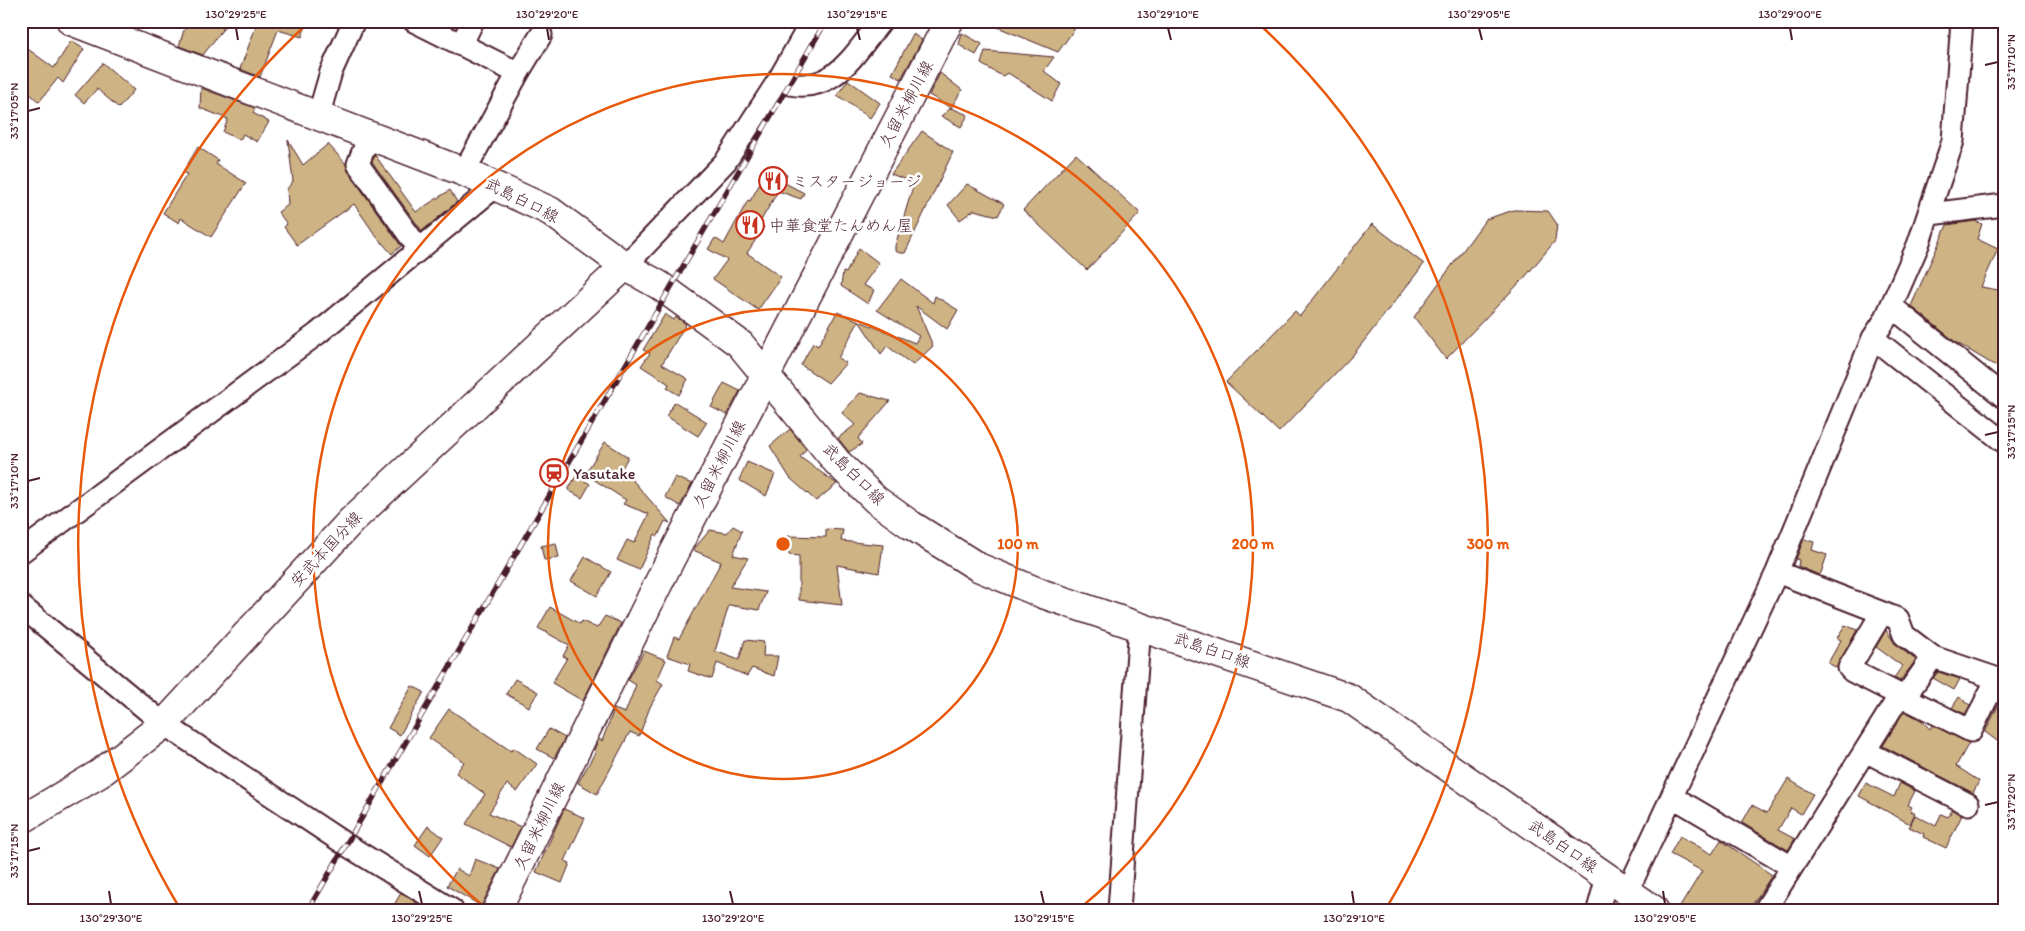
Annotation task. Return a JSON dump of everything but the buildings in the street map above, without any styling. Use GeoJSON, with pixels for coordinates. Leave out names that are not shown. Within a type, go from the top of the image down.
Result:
{"type":"FeatureCollection","features":[{"type":"Feature","properties":{"kind":"main road","name":"武島白口線"},"geometry":{"type":"LineString","coordinates":[[71,21],[464,172],[550,211],[625,266],[658,285],[740,344],[766,373],[837,462],[876,500],[911,525],[978,567],[1043,594],[1140,625],[1349,698],[1654,910]]}},
{"type":"Feature","properties":{"kind":"main road","name":"久留米柳川線"},"geometry":{"type":"LineString","coordinates":[[497,910],[665,570],[949,21]]}},
{"type":"Feature","properties":{"kind":"main road","name":"安武本国分線"},"geometry":{"type":"LineString","coordinates":[[21,820],[99,774],[164,724],[351,521],[625,266]]}},
{"type":"Feature","properties":{"kind":"street"},"geometry":{"type":"LineString","coordinates":[[318,117],[331,72],[354,21]]}},
{"type":"Feature","properties":{"kind":"street"},"geometry":{"type":"LineString","coordinates":[[414,21],[518,73]]}},
{"type":"Feature","properties":{"kind":"street"},"geometry":{"type":"LineString","coordinates":[[461,45],[474,21]]}},
{"type":"Feature","properties":{"kind":"street"},"geometry":{"type":"LineString","coordinates":[[625,266],[726,161],[778,81],[812,21]]}},
{"type":"Feature","properties":{"kind":"street"},"geometry":{"type":"LineString","coordinates":[[778,81],[790,85],[810,86],[828,80],[842,68],[881,21]]}},
{"type":"Feature","properties":{"kind":"street"},"geometry":{"type":"LineString","coordinates":[[1598,910],[1673,797],[1777,572],[1873,338],[1888,313],[1930,214],[1953,142],[1962,21]]}},
{"type":"Feature","properties":{"kind":"street"},"geometry":{"type":"LineString","coordinates":[[464,172],[518,73],[542,35]]}},
{"type":"Feature","properties":{"kind":"street"},"geometry":{"type":"LineString","coordinates":[[369,136],[358,164],[419,249]]}},
{"type":"Feature","properties":{"kind":"street"},"geometry":{"type":"LineString","coordinates":[[21,552],[317,334],[496,186]]}},
{"type":"Feature","properties":{"kind":"street"},"geometry":{"type":"LineString","coordinates":[[1930,214],[2004,205]]}},
{"type":"Feature","properties":{"kind":"street"},"geometry":{"type":"LineString","coordinates":[[1888,313],[2004,397]]}},
{"type":"Feature","properties":{"kind":"street"},"geometry":{"type":"LineString","coordinates":[[1873,338],[2004,442]]}},
{"type":"Feature","properties":{"kind":"street"},"geometry":{"type":"LineString","coordinates":[[1777,572],[1898,619],[1904,635],[1933,657],[2000,680],[1971,731],[1849,668],[1882,613]]}},
{"type":"Feature","properties":{"kind":"street"},"geometry":{"type":"LineString","coordinates":[[21,606],[164,724],[345,844],[452,910]]}},
{"type":"Feature","properties":{"kind":"street"},"geometry":{"type":"LineString","coordinates":[[1119,910],[1140,625]]}},
{"type":"Feature","properties":{"kind":"street"},"geometry":{"type":"LineString","coordinates":[[1765,910],[1865,751],[1902,696],[1933,657]]}},
{"type":"Feature","properties":{"kind":"street"},"geometry":{"type":"LineString","coordinates":[[1865,751],[1968,804]]}},
{"type":"Feature","properties":{"kind":"street"},"geometry":{"type":"LineString","coordinates":[[1673,797],[1792,867]]}},
{"type":"Feature","properties":{"kind":"railway"},"geometry":{"type":"LineString","coordinates":[[308,910],[826,21]]}},
{"type":"Feature","properties":{"kind":"place","name":"ミスタージョージ"},"geometry":{"type":"Point","coordinates":[773,181]}},
{"type":"Feature","properties":{"kind":"place","name":"中華食堂たんめん屋"},"geometry":{"type":"Point","coordinates":[750,225]}},
{"type":"Feature","properties":{"kind":"place","name":"Yasutake"},"geometry":{"type":"Point","coordinates":[554,473]}}]}
